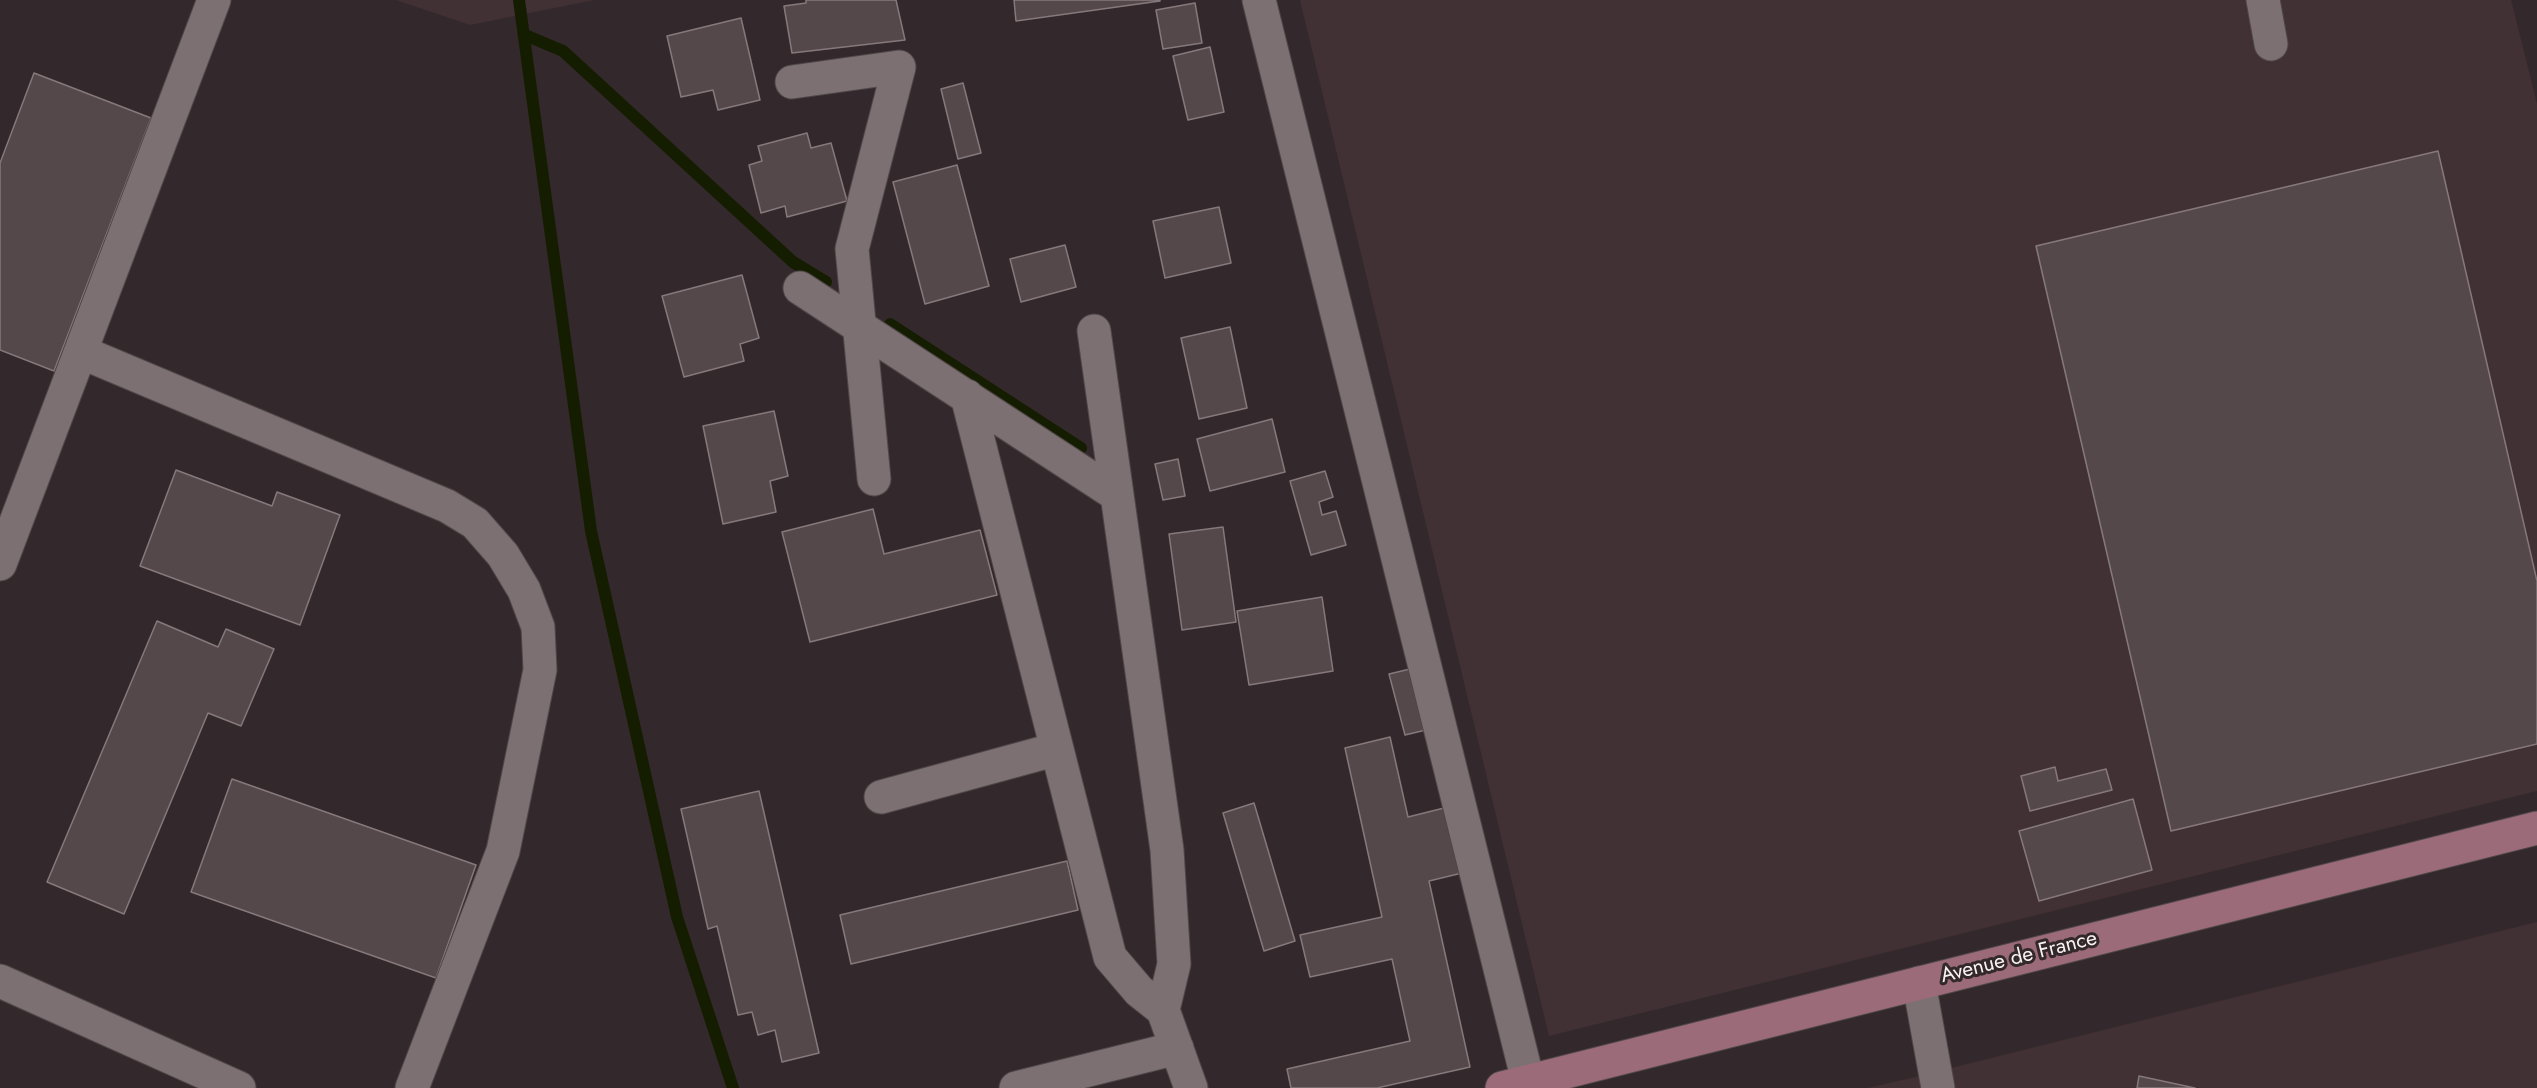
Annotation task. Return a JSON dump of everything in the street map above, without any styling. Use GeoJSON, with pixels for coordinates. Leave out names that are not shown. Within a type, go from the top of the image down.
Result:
{"type":"FeatureCollection","features":[{"type":"Feature","properties":{"kind":"main road","name":"Avenue de France"},"geometry":{"type":"LineString","coordinates":[[1515,1084],[2537,828]]}},
{"type":"Feature","properties":{"kind":"street"},"geometry":{"type":"LineString","coordinates":[[0,564],[214,0]]}},
{"type":"Feature","properties":{"kind":"street"},"geometry":{"type":"LineString","coordinates":[[1259,0],[1515,1084]]}},
{"type":"Feature","properties":{"kind":"street"},"geometry":{"type":"LineString","coordinates":[[2262,0],[2271,44]]}},
{"type":"Feature","properties":{"kind":"street"},"geometry":{"type":"LineString","coordinates":[[792,82],[899,67],[852,249],[874,479]]}},
{"type":"Feature","properties":{"kind":"street"},"geometry":{"type":"LineString","coordinates":[[800,288],[1117,495]]}},
{"type":"Feature","properties":{"kind":"street"},"geometry":{"type":"LineString","coordinates":[[1094,331],[1167,850],[1174,964],[1163,1010]]}},
{"type":"Feature","properties":{"kind":"street"},"geometry":{"type":"LineString","coordinates":[[81,352],[447,506],[475,523],[503,555],[524,590],[538,627],[540,670],[503,851],[412,1088]]}},
{"type":"Feature","properties":{"kind":"street"},"geometry":{"type":"LineString","coordinates":[[967,396],[1110,957],[1139,992],[1163,1010],[1191,1088]]}},
{"type":"Feature","properties":{"kind":"street"},"geometry":{"type":"LineString","coordinates":[[881,797],[1057,749]]}},
{"type":"Feature","properties":{"kind":"street"},"geometry":{"type":"LineString","coordinates":[[0,981],[239,1088]]}},
{"type":"Feature","properties":{"kind":"street"},"geometry":{"type":"LineString","coordinates":[[1919,983],[1938,1088]]}},
{"type":"Feature","properties":{"kind":"street"},"geometry":{"type":"LineString","coordinates":[[1016,1088],[1177,1048]]}},
{"type":"Feature","properties":{"kind":"shaded area"},"geometry":{"type":"Polygon","coordinates":[[[396,0],[594,0],[470,25],[396,0]]]}},
{"type":"Feature","properties":{"kind":"shaded area"},"geometry":{"type":"Polygon","coordinates":[[[1300,0],[2511,0],[2537,104],[2537,791],[1549,1036],[1300,0]]]}},
{"type":"Feature","properties":{"kind":"shaded area"},"geometry":{"type":"Polygon","coordinates":[[[2537,922],[2537,1088],[1868,1088],[1911,1078],[2537,922]]]}},
{"type":"Feature","properties":{"kind":"building"},"geometry":{"type":"Polygon","coordinates":[[[806,0],[896,0],[905,40],[792,53],[784,6],[806,3],[806,0]]]}},
{"type":"Feature","properties":{"kind":"building"},"geometry":{"type":"Polygon","coordinates":[[[1014,0],[1160,0],[1160,1],[1016,21],[1014,0]]]}},
{"type":"Feature","properties":{"kind":"building"},"geometry":{"type":"Polygon","coordinates":[[[1195,3],[1202,43],[1163,49],[1156,10],[1195,3]]]}},
{"type":"Feature","properties":{"kind":"building"},"geometry":{"type":"Polygon","coordinates":[[[741,18],[760,100],[718,110],[713,90],[681,97],[667,36],[741,18]]]}},
{"type":"Feature","properties":{"kind":"building"},"geometry":{"type":"Polygon","coordinates":[[[1210,47],[1224,112],[1188,120],[1173,56],[1210,47]]]}},
{"type":"Feature","properties":{"kind":"building"},"geometry":{"type":"Polygon","coordinates":[[[34,73],[151,118],[54,371],[0,350],[0,163],[34,73]]]}},
{"type":"Feature","properties":{"kind":"building"},"geometry":{"type":"Polygon","coordinates":[[[963,83],[981,153],[958,159],[941,89],[963,83]]]}},
{"type":"Feature","properties":{"kind":"building"},"geometry":{"type":"Polygon","coordinates":[[[807,133],[811,148],[831,143],[847,201],[787,217],[785,206],[761,213],[749,165],[762,161],[758,146],[807,133]]]}},
{"type":"Feature","properties":{"kind":"building"},"geometry":{"type":"Polygon","coordinates":[[[2438,151],[2537,581],[2537,744],[2171,831],[2036,246],[2438,151]]]}},
{"type":"Feature","properties":{"kind":"building"},"geometry":{"type":"Polygon","coordinates":[[[957,165],[989,286],[925,304],[893,182],[957,165]]]}},
{"type":"Feature","properties":{"kind":"building"},"geometry":{"type":"Polygon","coordinates":[[[1219,207],[1231,263],[1165,278],[1153,221],[1219,207]]]}},
{"type":"Feature","properties":{"kind":"building"},"geometry":{"type":"Polygon","coordinates":[[[1065,245],[1076,287],[1021,302],[1010,259],[1065,245]]]}},
{"type":"Feature","properties":{"kind":"building"},"geometry":{"type":"Polygon","coordinates":[[[742,275],[759,338],[740,344],[744,361],[684,377],[662,296],[742,275]]]}},
{"type":"Feature","properties":{"kind":"building"},"geometry":{"type":"Polygon","coordinates":[[[1230,327],[1247,408],[1199,419],[1181,338],[1230,327]]]}},
{"type":"Feature","properties":{"kind":"building"},"geometry":{"type":"Polygon","coordinates":[[[774,411],[788,476],[770,481],[776,512],[723,524],[703,426],[774,411]]]}},
{"type":"Feature","properties":{"kind":"building"},"geometry":{"type":"Polygon","coordinates":[[[1272,419],[1285,472],[1210,491],[1197,439],[1272,419]]]}},
{"type":"Feature","properties":{"kind":"building"},"geometry":{"type":"Polygon","coordinates":[[[1178,459],[1185,496],[1163,500],[1155,464],[1178,459]]]}},
{"type":"Feature","properties":{"kind":"building"},"geometry":{"type":"Polygon","coordinates":[[[176,470],[272,506],[277,492],[340,515],[300,625],[140,566],[176,470]]]}},
{"type":"Feature","properties":{"kind":"building"},"geometry":{"type":"Polygon","coordinates":[[[1325,471],[1333,497],[1319,502],[1322,515],[1336,511],[1346,545],[1311,555],[1290,481],[1325,471]]]}},
{"type":"Feature","properties":{"kind":"building"},"geometry":{"type":"Polygon","coordinates":[[[873,509],[884,554],[980,530],[997,595],[810,642],[782,532],[873,509]]]}},
{"type":"Feature","properties":{"kind":"building"},"geometry":{"type":"Polygon","coordinates":[[[1223,527],[1236,622],[1182,630],[1169,534],[1223,527]]]}},
{"type":"Feature","properties":{"kind":"building"},"geometry":{"type":"Polygon","coordinates":[[[1322,597],[1333,671],[1249,685],[1237,611],[1322,597]]]}},
{"type":"Feature","properties":{"kind":"building"},"geometry":{"type":"Polygon","coordinates":[[[157,621],[218,647],[226,629],[274,649],[241,726],[208,713],[124,914],[47,882],[157,621]]]}},
{"type":"Feature","properties":{"kind":"building"},"geometry":{"type":"Polygon","coordinates":[[[1410,669],[1426,730],[1405,735],[1389,674],[1410,669]]]}},
{"type":"Feature","properties":{"kind":"building"},"geometry":{"type":"Polygon","coordinates":[[[1390,737],[1408,817],[1448,807],[1462,873],[1429,881],[1470,1067],[1377,1088],[1291,1088],[1287,1069],[1410,1041],[1392,959],[1310,977],[1300,935],[1382,917],[1345,748],[1390,737]]]}},
{"type":"Feature","properties":{"kind":"building"},"geometry":{"type":"Polygon","coordinates":[[[2055,767],[2058,781],[2106,769],[2112,790],[2030,811],[2021,776],[2055,767]]]}},
{"type":"Feature","properties":{"kind":"building"},"geometry":{"type":"Polygon","coordinates":[[[232,779],[476,865],[436,978],[191,892],[232,779]]]}},
{"type":"Feature","properties":{"kind":"building"},"geometry":{"type":"Polygon","coordinates":[[[759,791],[819,1053],[782,1062],[775,1030],[758,1035],[752,1012],[738,1015],[717,926],[708,929],[681,809],[759,791]]]}},
{"type":"Feature","properties":{"kind":"building"},"geometry":{"type":"Polygon","coordinates":[[[2133,799],[2152,870],[2039,901],[2019,831],[2133,799]]]}},
{"type":"Feature","properties":{"kind":"building"},"geometry":{"type":"Polygon","coordinates":[[[1254,803],[1295,941],[1264,951],[1223,813],[1254,803]]]}},
{"type":"Feature","properties":{"kind":"building"},"geometry":{"type":"Polygon","coordinates":[[[1067,861],[1078,910],[851,964],[840,915],[1067,861]]]}},
{"type":"Feature","properties":{"kind":"building"},"geometry":{"type":"Polygon","coordinates":[[[2139,1076],[2195,1088],[2137,1088],[2139,1076]]]}},
{"type":"Feature","properties":{"kind":"waterway"},"geometry":{"type":"LineString","coordinates":[[519,0],[591,531],[677,917],[733,1088]]}},
{"type":"Feature","properties":{"kind":"waterway"},"geometry":{"type":"LineString","coordinates":[[525,35],[563,51],[793,262],[826,282]]}},
{"type":"Feature","properties":{"kind":"waterway"},"geometry":{"type":"LineString","coordinates":[[890,324],[1081,448]]}}]}
